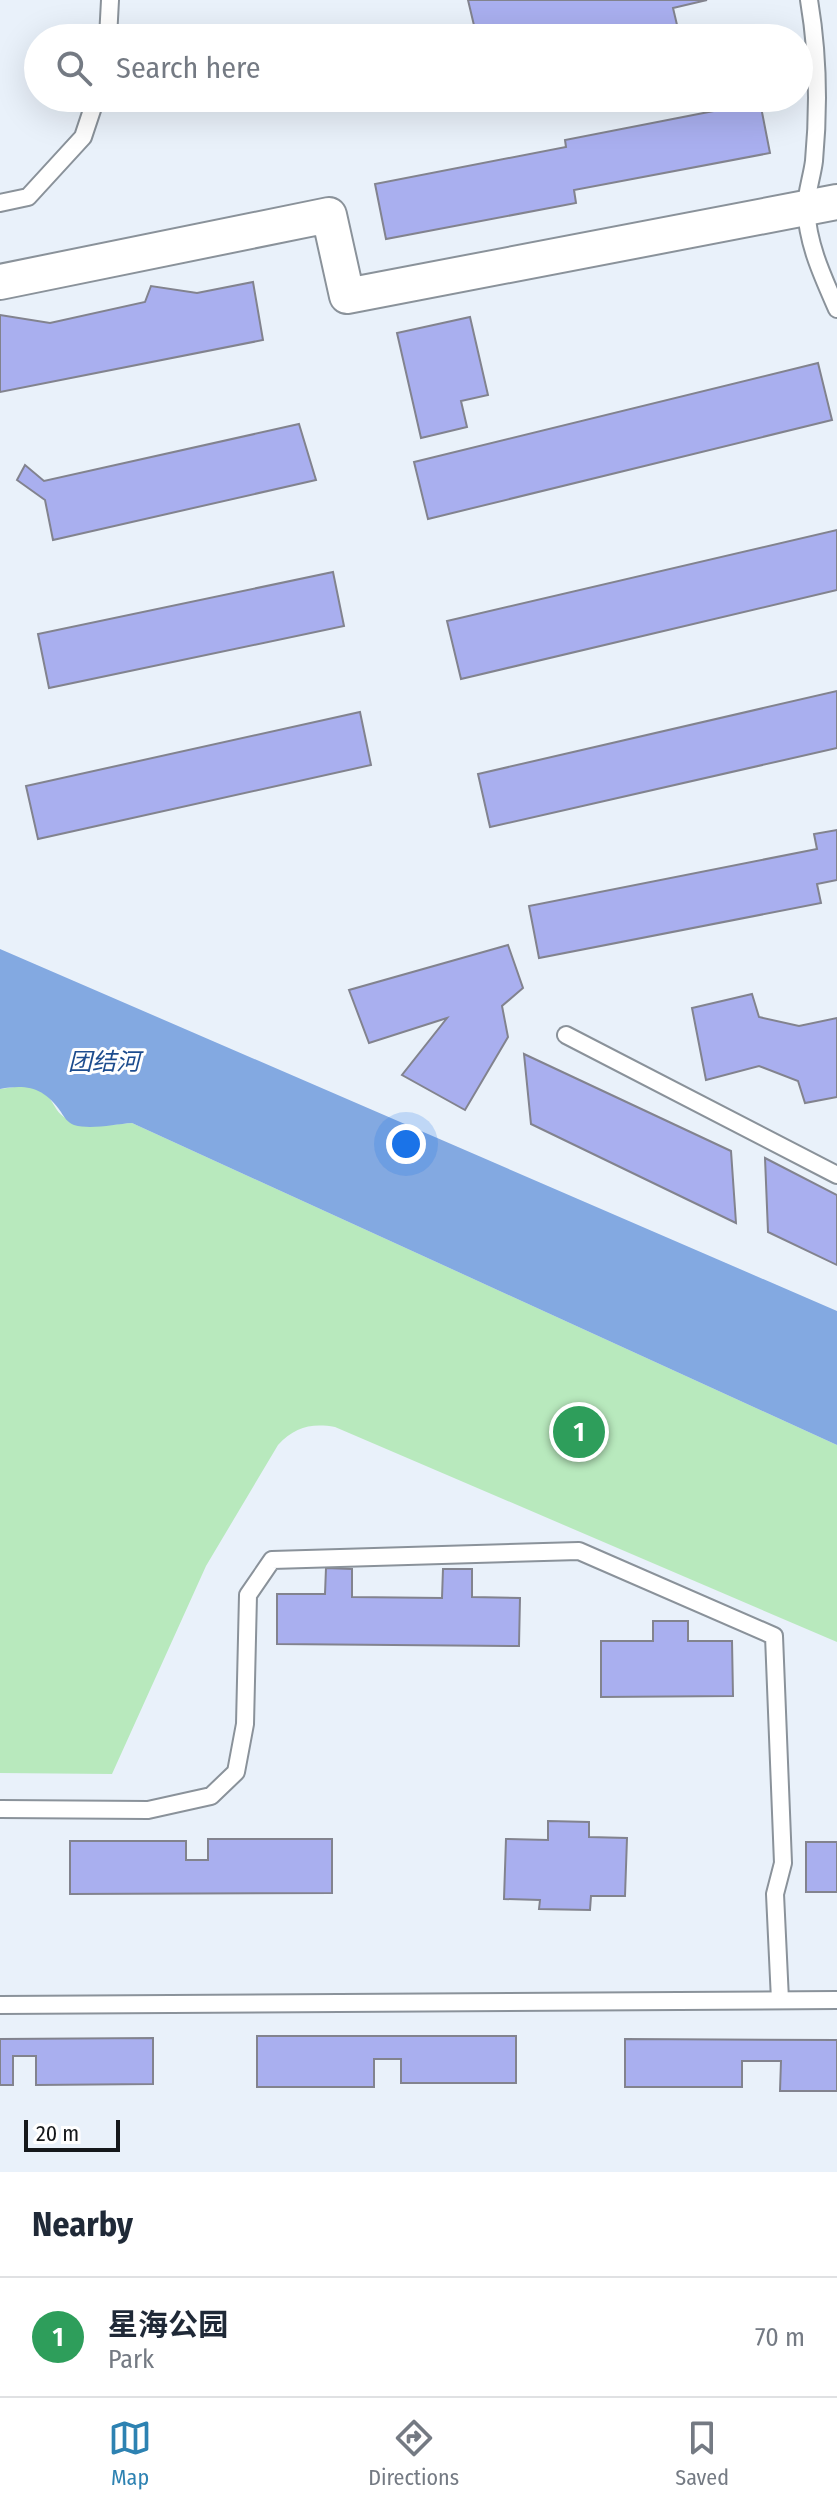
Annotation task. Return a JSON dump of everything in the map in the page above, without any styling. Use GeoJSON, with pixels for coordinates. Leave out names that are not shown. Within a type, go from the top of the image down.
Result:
{"type":"FeatureCollection","features":[{"type":"Feature","properties":{"kind":"street"},"geometry":{"type":"LineString","coordinates":[[0,282],[329,215],[347,296],[822,205]]}},
{"type":"Feature","properties":{"kind":"lane"},"geometry":{"type":"LineString","coordinates":[[109,24],[110,0]]}},
{"type":"Feature","properties":{"kind":"lane"},"geometry":{"type":"LineString","coordinates":[[809,0],[816,40],[814,162],[822,205],[814,255],[837,309]]}},
{"type":"Feature","properties":{"kind":"lane"},"geometry":{"type":"LineString","coordinates":[[0,203],[28,197],[83,137],[91,112]]}},
{"type":"Feature","properties":{"kind":"lane"},"geometry":{"type":"LineString","coordinates":[[566,1035],[837,1175]]}},
{"type":"Feature","properties":{"kind":"lane"},"geometry":{"type":"LineString","coordinates":[[0,1809],[148,1810],[211,1796],[236,1772],[245,1724],[248,1595],[272,1560],[579,1551],[774,1636],[783,1863],[775,1894],[780,2000]]}},
{"type":"Feature","properties":{"kind":"lane"},"geometry":{"type":"LineString","coordinates":[[0,2005],[837,2000]]}},
{"type":"Feature","properties":{"kind":"green space"},"geometry":{"type":"Polygon","coordinates":[[[22,1086],[47,1095],[67,1119],[99,1126],[132,1123],[837,1445],[837,1642],[335,1427],[311,1426],[297,1430],[278,1445],[206,1566],[112,1774],[0,1773],[0,1089],[22,1086]]]}},
{"type":"Feature","properties":{"kind":"water","name":"团结河"},"geometry":{"type":"Polygon","coordinates":[[[0,949],[837,1311],[837,1445],[132,1123],[95,1127],[74,1125],[42,1093],[19,1087],[0,1089],[0,949]]]}},
{"type":"Feature","properties":{"kind":"building"},"geometry":{"type":"Polygon","coordinates":[[[468,0],[707,0],[673,8],[677,24],[474,24],[468,0]]]}},
{"type":"Feature","properties":{"kind":"building"},"geometry":{"type":"Polygon","coordinates":[[[709,112],[762,112],[770,153],[574,190],[576,203],[386,239],[375,184],[566,147],[565,140],[709,112]]]}},
{"type":"Feature","properties":{"kind":"building"},"geometry":{"type":"Polygon","coordinates":[[[253,282],[263,340],[0,392],[0,315],[50,323],[145,302],[151,286],[197,293],[253,282]]]}},
{"type":"Feature","properties":{"kind":"building"},"geometry":{"type":"Polygon","coordinates":[[[470,317],[488,395],[461,401],[467,427],[421,438],[397,333],[470,317]]]}},
{"type":"Feature","properties":{"kind":"building"},"geometry":{"type":"Polygon","coordinates":[[[818,363],[832,420],[428,519],[414,462],[818,363]]]}},
{"type":"Feature","properties":{"kind":"building"},"geometry":{"type":"Polygon","coordinates":[[[299,424],[316,480],[53,540],[45,500],[17,480],[25,465],[44,481],[299,424]]]}},
{"type":"Feature","properties":{"kind":"building"},"geometry":{"type":"Polygon","coordinates":[[[837,530],[837,590],[461,679],[447,621],[837,530]]]}},
{"type":"Feature","properties":{"kind":"building"},"geometry":{"type":"Polygon","coordinates":[[[333,572],[344,626],[49,688],[38,634],[333,572]]]}},
{"type":"Feature","properties":{"kind":"building"},"geometry":{"type":"Polygon","coordinates":[[[837,691],[837,748],[490,827],[478,774],[837,691]]]}},
{"type":"Feature","properties":{"kind":"building"},"geometry":{"type":"Polygon","coordinates":[[[360,712],[371,765],[38,839],[26,786],[360,712]]]}},
{"type":"Feature","properties":{"kind":"building"},"geometry":{"type":"Polygon","coordinates":[[[837,830],[837,880],[817,884],[821,903],[539,958],[529,906],[817,849],[814,834],[837,830]]]}},
{"type":"Feature","properties":{"kind":"building"},"geometry":{"type":"Polygon","coordinates":[[[508,945],[523,988],[502,1006],[508,1037],[465,1110],[402,1075],[447,1018],[369,1043],[349,990],[508,945]]]}},
{"type":"Feature","properties":{"kind":"building"},"geometry":{"type":"Polygon","coordinates":[[[752,994],[759,1017],[799,1026],[837,1018],[837,1097],[805,1103],[798,1081],[759,1066],[706,1080],[692,1008],[752,994]]]}},
{"type":"Feature","properties":{"kind":"building"},"geometry":{"type":"Polygon","coordinates":[[[524,1054],[731,1151],[736,1223],[531,1124],[524,1054]]]}},
{"type":"Feature","properties":{"kind":"building"},"geometry":{"type":"Polygon","coordinates":[[[765,1158],[837,1195],[837,1265],[768,1232],[765,1158]]]}},
{"type":"Feature","properties":{"kind":"building"},"geometry":{"type":"Polygon","coordinates":[[[326,1568],[352,1569],[352,1597],[442,1598],[443,1569],[472,1569],[472,1597],[520,1598],[519,1646],[277,1644],[277,1594],[325,1594],[326,1568]]]}},
{"type":"Feature","properties":{"kind":"building"},"geometry":{"type":"Polygon","coordinates":[[[653,1621],[688,1621],[688,1641],[732,1641],[733,1696],[601,1697],[601,1641],[653,1641],[653,1621]]]}},
{"type":"Feature","properties":{"kind":"building"},"geometry":{"type":"Polygon","coordinates":[[[548,1821],[589,1822],[589,1837],[627,1838],[625,1896],[591,1896],[590,1910],[539,1909],[540,1900],[504,1899],[506,1839],[548,1840],[548,1821]]]}},
{"type":"Feature","properties":{"kind":"building"},"geometry":{"type":"Polygon","coordinates":[[[208,1839],[332,1839],[332,1893],[70,1894],[70,1841],[186,1841],[186,1860],[208,1860],[208,1839]]]}},
{"type":"Feature","properties":{"kind":"building"},"geometry":{"type":"Polygon","coordinates":[[[806,1842],[837,1842],[837,1892],[806,1892],[806,1842]]]}},
{"type":"Feature","properties":{"kind":"building"},"geometry":{"type":"Polygon","coordinates":[[[257,2036],[516,2036],[516,2083],[401,2083],[401,2059],[374,2059],[374,2087],[257,2087],[257,2036]]]}},
{"type":"Feature","properties":{"kind":"building"},"geometry":{"type":"Polygon","coordinates":[[[153,2038],[153,2084],[36,2085],[36,2056],[13,2056],[13,2085],[0,2085],[0,2039],[153,2038]]]}},
{"type":"Feature","properties":{"kind":"building"},"geometry":{"type":"Polygon","coordinates":[[[625,2039],[837,2040],[837,2091],[780,2091],[781,2061],[742,2061],[742,2087],[625,2087],[625,2039]]]}},
{"type":"Feature","properties":{"kind":"place","name":"星海公园"},"geometry":{"type":"Point","coordinates":[579,1432]}}]}
